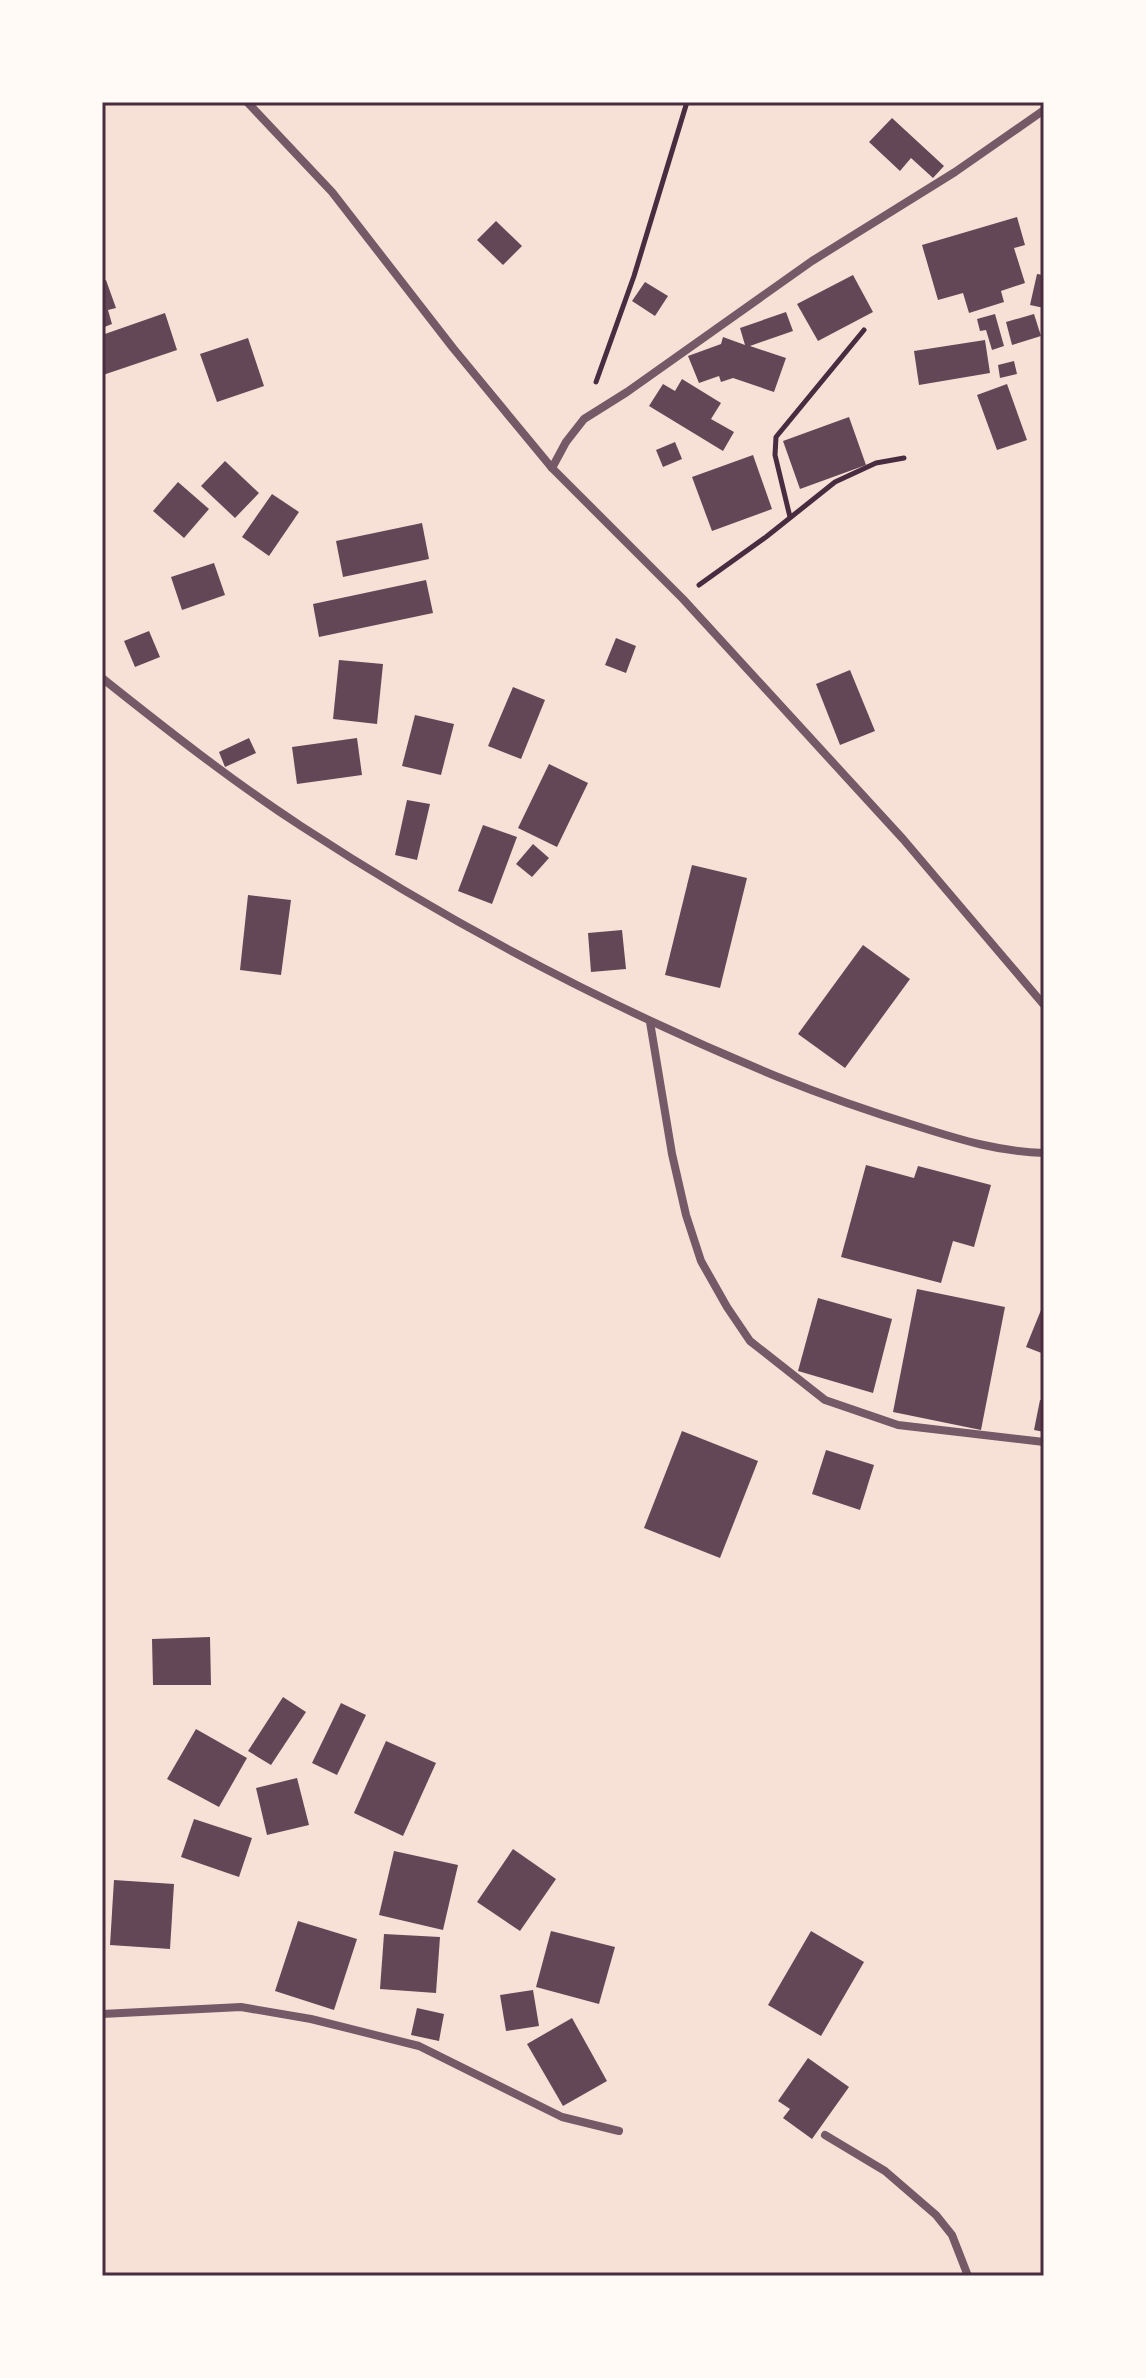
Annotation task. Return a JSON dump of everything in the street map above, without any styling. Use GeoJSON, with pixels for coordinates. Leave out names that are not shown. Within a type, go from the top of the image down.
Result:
{"type":"FeatureCollection","features":[{"type":"Feature","properties":{"kind":"street"},"geometry":{"type":"LineString","coordinates":[[247,102],[332,192],[453,348],[552,468],[683,599],[903,839],[1044,1005]]}},
{"type":"Feature","properties":{"kind":"street"},"geometry":{"type":"LineString","coordinates":[[552,468],[566,442],[584,419],[812,261],[955,172],[1044,110]]}},
{"type":"Feature","properties":{"kind":"street"},"geometry":{"type":"LineString","coordinates":[[102,678],[165,728],[300,825],[527,961],[650,1022],[847,1105],[983,1146],[1044,1153]]}},
{"type":"Feature","properties":{"kind":"street"},"geometry":{"type":"LineString","coordinates":[[650,1022],[672,1154],[686,1215],[701,1261],[750,1341],[825,1400],[898,1425],[1044,1442]]}},
{"type":"Feature","properties":{"kind":"street"},"geometry":{"type":"LineString","coordinates":[[102,2014],[241,2007],[311,2019],[419,2046],[562,2117],[619,2131]]}},
{"type":"Feature","properties":{"kind":"street"},"geometry":{"type":"LineString","coordinates":[[825,2135],[885,2171],[936,2215],[952,2235],[968,2276]]}},
{"type":"Feature","properties":{"kind":"path"},"geometry":{"type":"LineString","coordinates":[[584,419],[634,276],[687,102]]}},
{"type":"Feature","properties":{"kind":"path"},"geometry":{"type":"LineString","coordinates":[[790,517],[775,455],[776,437],[864,330]]}},
{"type":"Feature","properties":{"kind":"path"},"geometry":{"type":"LineString","coordinates":[[683,599],[706,578],[766,537],[835,482],[876,463],[904,458]]}},
{"type":"Feature","properties":{"kind":"building"},"geometry":{"type":"Polygon","coordinates":[[[892,118],[944,166],[933,178],[911,158],[900,171],[869,142],[892,118]]]}},
{"type":"Feature","properties":{"kind":"building"},"geometry":{"type":"Polygon","coordinates":[[[1017,217],[1025,245],[1014,248],[1025,283],[1001,291],[1004,302],[969,313],[963,293],[938,300],[922,245],[1017,217]]]}},
{"type":"Feature","properties":{"kind":"building"},"geometry":{"type":"Polygon","coordinates":[[[496,221],[522,246],[503,265],[477,240],[496,221]]]}},
{"type":"Feature","properties":{"kind":"building"},"geometry":{"type":"Polygon","coordinates":[[[1037,274],[1044,275],[1044,308],[1030,305],[1037,274]]]}},
{"type":"Feature","properties":{"kind":"building"},"geometry":{"type":"Polygon","coordinates":[[[853,275],[873,312],[818,341],[797,304],[853,275]]]}},
{"type":"Feature","properties":{"kind":"building"},"geometry":{"type":"Polygon","coordinates":[[[106,280],[116,308],[108,310],[112,324],[102,328],[102,281],[106,280]]]}},
{"type":"Feature","properties":{"kind":"building"},"geometry":{"type":"Polygon","coordinates":[[[645,282],[668,296],[655,316],[632,301],[645,282]]]}},
{"type":"Feature","properties":{"kind":"building"},"geometry":{"type":"Polygon","coordinates":[[[786,312],[793,331],[750,346],[786,358],[774,392],[733,378],[721,382],[719,376],[699,383],[688,356],[721,344],[723,337],[745,345],[740,328],[786,312]]]}},
{"type":"Feature","properties":{"kind":"building"},"geometry":{"type":"Polygon","coordinates":[[[165,313],[177,350],[103,375],[102,335],[165,313]]]}},
{"type":"Feature","properties":{"kind":"building"},"geometry":{"type":"Polygon","coordinates":[[[995,314],[1004,346],[992,350],[986,330],[980,331],[977,319],[995,314]]]}},
{"type":"Feature","properties":{"kind":"building"},"geometry":{"type":"Polygon","coordinates":[[[1034,314],[1041,336],[1012,345],[1006,322],[1034,314]]]}},
{"type":"Feature","properties":{"kind":"building"},"geometry":{"type":"Polygon","coordinates":[[[248,338],[264,386],[217,402],[200,354],[248,338]]]}},
{"type":"Feature","properties":{"kind":"building"},"geometry":{"type":"Polygon","coordinates":[[[985,340],[990,373],[919,385],[914,351],[985,340]]]}},
{"type":"Feature","properties":{"kind":"building"},"geometry":{"type":"Polygon","coordinates":[[[1014,361],[1017,374],[1000,378],[998,365],[1014,361]]]}},
{"type":"Feature","properties":{"kind":"building"},"geometry":{"type":"Polygon","coordinates":[[[682,379],[721,403],[711,419],[734,432],[723,451],[649,406],[663,384],[675,391],[682,379]]]}},
{"type":"Feature","properties":{"kind":"building"},"geometry":{"type":"Polygon","coordinates":[[[1007,384],[1027,440],[997,450],[977,395],[1007,384]]]}},
{"type":"Feature","properties":{"kind":"building"},"geometry":{"type":"Polygon","coordinates":[[[849,417],[866,465],[800,489],[783,441],[849,417]]]}},
{"type":"Feature","properties":{"kind":"building"},"geometry":{"type":"Polygon","coordinates":[[[675,442],[682,459],[663,467],[656,450],[675,442]]]}},
{"type":"Feature","properties":{"kind":"building"},"geometry":{"type":"Polygon","coordinates":[[[753,455],[772,509],[712,531],[692,477],[753,455]]]}},
{"type":"Feature","properties":{"kind":"building"},"geometry":{"type":"Polygon","coordinates":[[[225,461],[259,493],[235,518],[201,486],[225,461]]]}},
{"type":"Feature","properties":{"kind":"building"},"geometry":{"type":"Polygon","coordinates":[[[178,482],[209,509],[184,538],[153,511],[178,482]]]}},
{"type":"Feature","properties":{"kind":"building"},"geometry":{"type":"Polygon","coordinates":[[[272,494],[299,512],[269,556],[242,537],[272,494]]]}},
{"type":"Feature","properties":{"kind":"building"},"geometry":{"type":"Polygon","coordinates":[[[422,523],[429,559],[343,577],[336,541],[422,523]]]}},
{"type":"Feature","properties":{"kind":"building"},"geometry":{"type":"Polygon","coordinates":[[[214,563],[225,595],[182,610],[171,577],[214,563]]]}},
{"type":"Feature","properties":{"kind":"building"},"geometry":{"type":"Polygon","coordinates":[[[426,580],[433,613],[319,637],[313,604],[426,580]]]}},
{"type":"Feature","properties":{"kind":"building"},"geometry":{"type":"Polygon","coordinates":[[[149,631],[160,657],[135,667],[124,641],[149,631]]]}},
{"type":"Feature","properties":{"kind":"building"},"geometry":{"type":"Polygon","coordinates":[[[616,638],[636,646],[626,673],[605,665],[616,638]]]}},
{"type":"Feature","properties":{"kind":"building"},"geometry":{"type":"Polygon","coordinates":[[[339,660],[383,664],[377,724],[333,719],[339,660]]]}},
{"type":"Feature","properties":{"kind":"building"},"geometry":{"type":"Polygon","coordinates":[[[850,670],[875,731],[840,745],[816,684],[850,670]]]}},
{"type":"Feature","properties":{"kind":"building"},"geometry":{"type":"Polygon","coordinates":[[[513,687],[545,700],[521,759],[488,746],[513,687]]]}},
{"type":"Feature","properties":{"kind":"building"},"geometry":{"type":"Polygon","coordinates":[[[415,715],[454,724],[441,775],[402,766],[415,715]]]}},
{"type":"Feature","properties":{"kind":"building"},"geometry":{"type":"Polygon","coordinates":[[[249,738],[256,753],[225,767],[219,752],[249,738]]]}},
{"type":"Feature","properties":{"kind":"building"},"geometry":{"type":"Polygon","coordinates":[[[357,738],[362,775],[297,784],[292,747],[357,738]]]}},
{"type":"Feature","properties":{"kind":"building"},"geometry":{"type":"Polygon","coordinates":[[[549,764],[588,783],[557,847],[518,828],[549,764]]]}},
{"type":"Feature","properties":{"kind":"building"},"geometry":{"type":"Polygon","coordinates":[[[407,800],[430,804],[417,860],[395,855],[407,800]]]}},
{"type":"Feature","properties":{"kind":"building"},"geometry":{"type":"Polygon","coordinates":[[[483,825],[517,837],[492,904],[458,891],[483,825]]]}},
{"type":"Feature","properties":{"kind":"building"},"geometry":{"type":"Polygon","coordinates":[[[533,844],[549,858],[532,877],[516,864],[533,844]]]}},
{"type":"Feature","properties":{"kind":"building"},"geometry":{"type":"Polygon","coordinates":[[[692,865],[747,878],[720,988],[665,975],[692,865]]]}},
{"type":"Feature","properties":{"kind":"building"},"geometry":{"type":"Polygon","coordinates":[[[248,895],[291,900],[281,975],[240,970],[248,895]]]}},
{"type":"Feature","properties":{"kind":"building"},"geometry":{"type":"Polygon","coordinates":[[[622,930],[626,969],[591,972],[588,933],[622,930]]]}},
{"type":"Feature","properties":{"kind":"building"},"geometry":{"type":"Polygon","coordinates":[[[863,945],[910,979],[845,1068],[798,1034],[863,945]]]}},
{"type":"Feature","properties":{"kind":"building"},"geometry":{"type":"Polygon","coordinates":[[[866,1165],[914,1178],[918,1166],[991,1185],[974,1247],[953,1241],[941,1283],[841,1257],[866,1165]]]}},
{"type":"Feature","properties":{"kind":"building"},"geometry":{"type":"Polygon","coordinates":[[[917,1289],[1005,1307],[981,1430],[893,1412],[917,1289]]]}},
{"type":"Feature","properties":{"kind":"building"},"geometry":{"type":"Polygon","coordinates":[[[818,1298],[892,1319],[873,1393],[798,1371],[818,1298]]]}},
{"type":"Feature","properties":{"kind":"building"},"geometry":{"type":"Polygon","coordinates":[[[1041,1310],[1044,1312],[1044,1354],[1026,1347],[1041,1310]]]}},
{"type":"Feature","properties":{"kind":"building"},"geometry":{"type":"Polygon","coordinates":[[[1040,1400],[1044,1400],[1044,1432],[1034,1430],[1040,1400]]]}},
{"type":"Feature","properties":{"kind":"building"},"geometry":{"type":"Polygon","coordinates":[[[682,1431],[758,1461],[720,1558],[644,1528],[682,1431]]]}},
{"type":"Feature","properties":{"kind":"building"},"geometry":{"type":"Polygon","coordinates":[[[826,1450],[874,1465],[860,1510],[812,1494],[826,1450]]]}},
{"type":"Feature","properties":{"kind":"building"},"geometry":{"type":"Polygon","coordinates":[[[210,1637],[211,1685],[153,1685],[152,1639],[210,1637]]]}},
{"type":"Feature","properties":{"kind":"building"},"geometry":{"type":"Polygon","coordinates":[[[283,1697],[306,1712],[271,1765],[248,1751],[283,1697]]]}},
{"type":"Feature","properties":{"kind":"building"},"geometry":{"type":"Polygon","coordinates":[[[341,1703],[366,1715],[337,1775],[312,1763],[341,1703]]]}},
{"type":"Feature","properties":{"kind":"building"},"geometry":{"type":"Polygon","coordinates":[[[196,1729],[247,1758],[219,1807],[167,1779],[196,1729]]]}},
{"type":"Feature","properties":{"kind":"building"},"geometry":{"type":"Polygon","coordinates":[[[386,1741],[436,1763],[403,1836],[354,1813],[386,1741]]]}},
{"type":"Feature","properties":{"kind":"building"},"geometry":{"type":"Polygon","coordinates":[[[297,1778],[309,1825],[267,1835],[256,1788],[297,1778]]]}},
{"type":"Feature","properties":{"kind":"building"},"geometry":{"type":"Polygon","coordinates":[[[194,1819],[252,1838],[239,1877],[181,1857],[194,1819]]]}},
{"type":"Feature","properties":{"kind":"building"},"geometry":{"type":"Polygon","coordinates":[[[513,1849],[556,1879],[520,1931],[477,1902],[513,1849]]]}},
{"type":"Feature","properties":{"kind":"building"},"geometry":{"type":"Polygon","coordinates":[[[394,1851],[458,1865],[443,1930],[379,1915],[394,1851]]]}},
{"type":"Feature","properties":{"kind":"building"},"geometry":{"type":"Polygon","coordinates":[[[114,1880],[174,1884],[170,1949],[110,1945],[114,1880]]]}},
{"type":"Feature","properties":{"kind":"building"},"geometry":{"type":"Polygon","coordinates":[[[298,1921],[357,1939],[334,2010],[275,1991],[298,1921]]]}},
{"type":"Feature","properties":{"kind":"building"},"geometry":{"type":"Polygon","coordinates":[[[551,1931],[615,1947],[599,2004],[536,1987],[551,1931]]]}},
{"type":"Feature","properties":{"kind":"building"},"geometry":{"type":"Polygon","coordinates":[[[811,1931],[864,1962],[821,2036],[768,2005],[811,1931]]]}},
{"type":"Feature","properties":{"kind":"building"},"geometry":{"type":"Polygon","coordinates":[[[384,1934],[440,1937],[436,1993],[380,1989],[384,1934]]]}},
{"type":"Feature","properties":{"kind":"building"},"geometry":{"type":"Polygon","coordinates":[[[533,1990],[539,2026],[506,2031],[500,1995],[533,1990]]]}},
{"type":"Feature","properties":{"kind":"building"},"geometry":{"type":"Polygon","coordinates":[[[417,2008],[444,2014],[439,2041],[411,2035],[417,2008]]]}},
{"type":"Feature","properties":{"kind":"building"},"geometry":{"type":"Polygon","coordinates":[[[572,2018],[607,2081],[563,2106],[527,2044],[572,2018]]]}},
{"type":"Feature","properties":{"kind":"building"},"geometry":{"type":"Polygon","coordinates":[[[808,2058],[849,2087],[812,2139],[783,2118],[790,2109],[778,2101],[808,2058]]]}}]}
